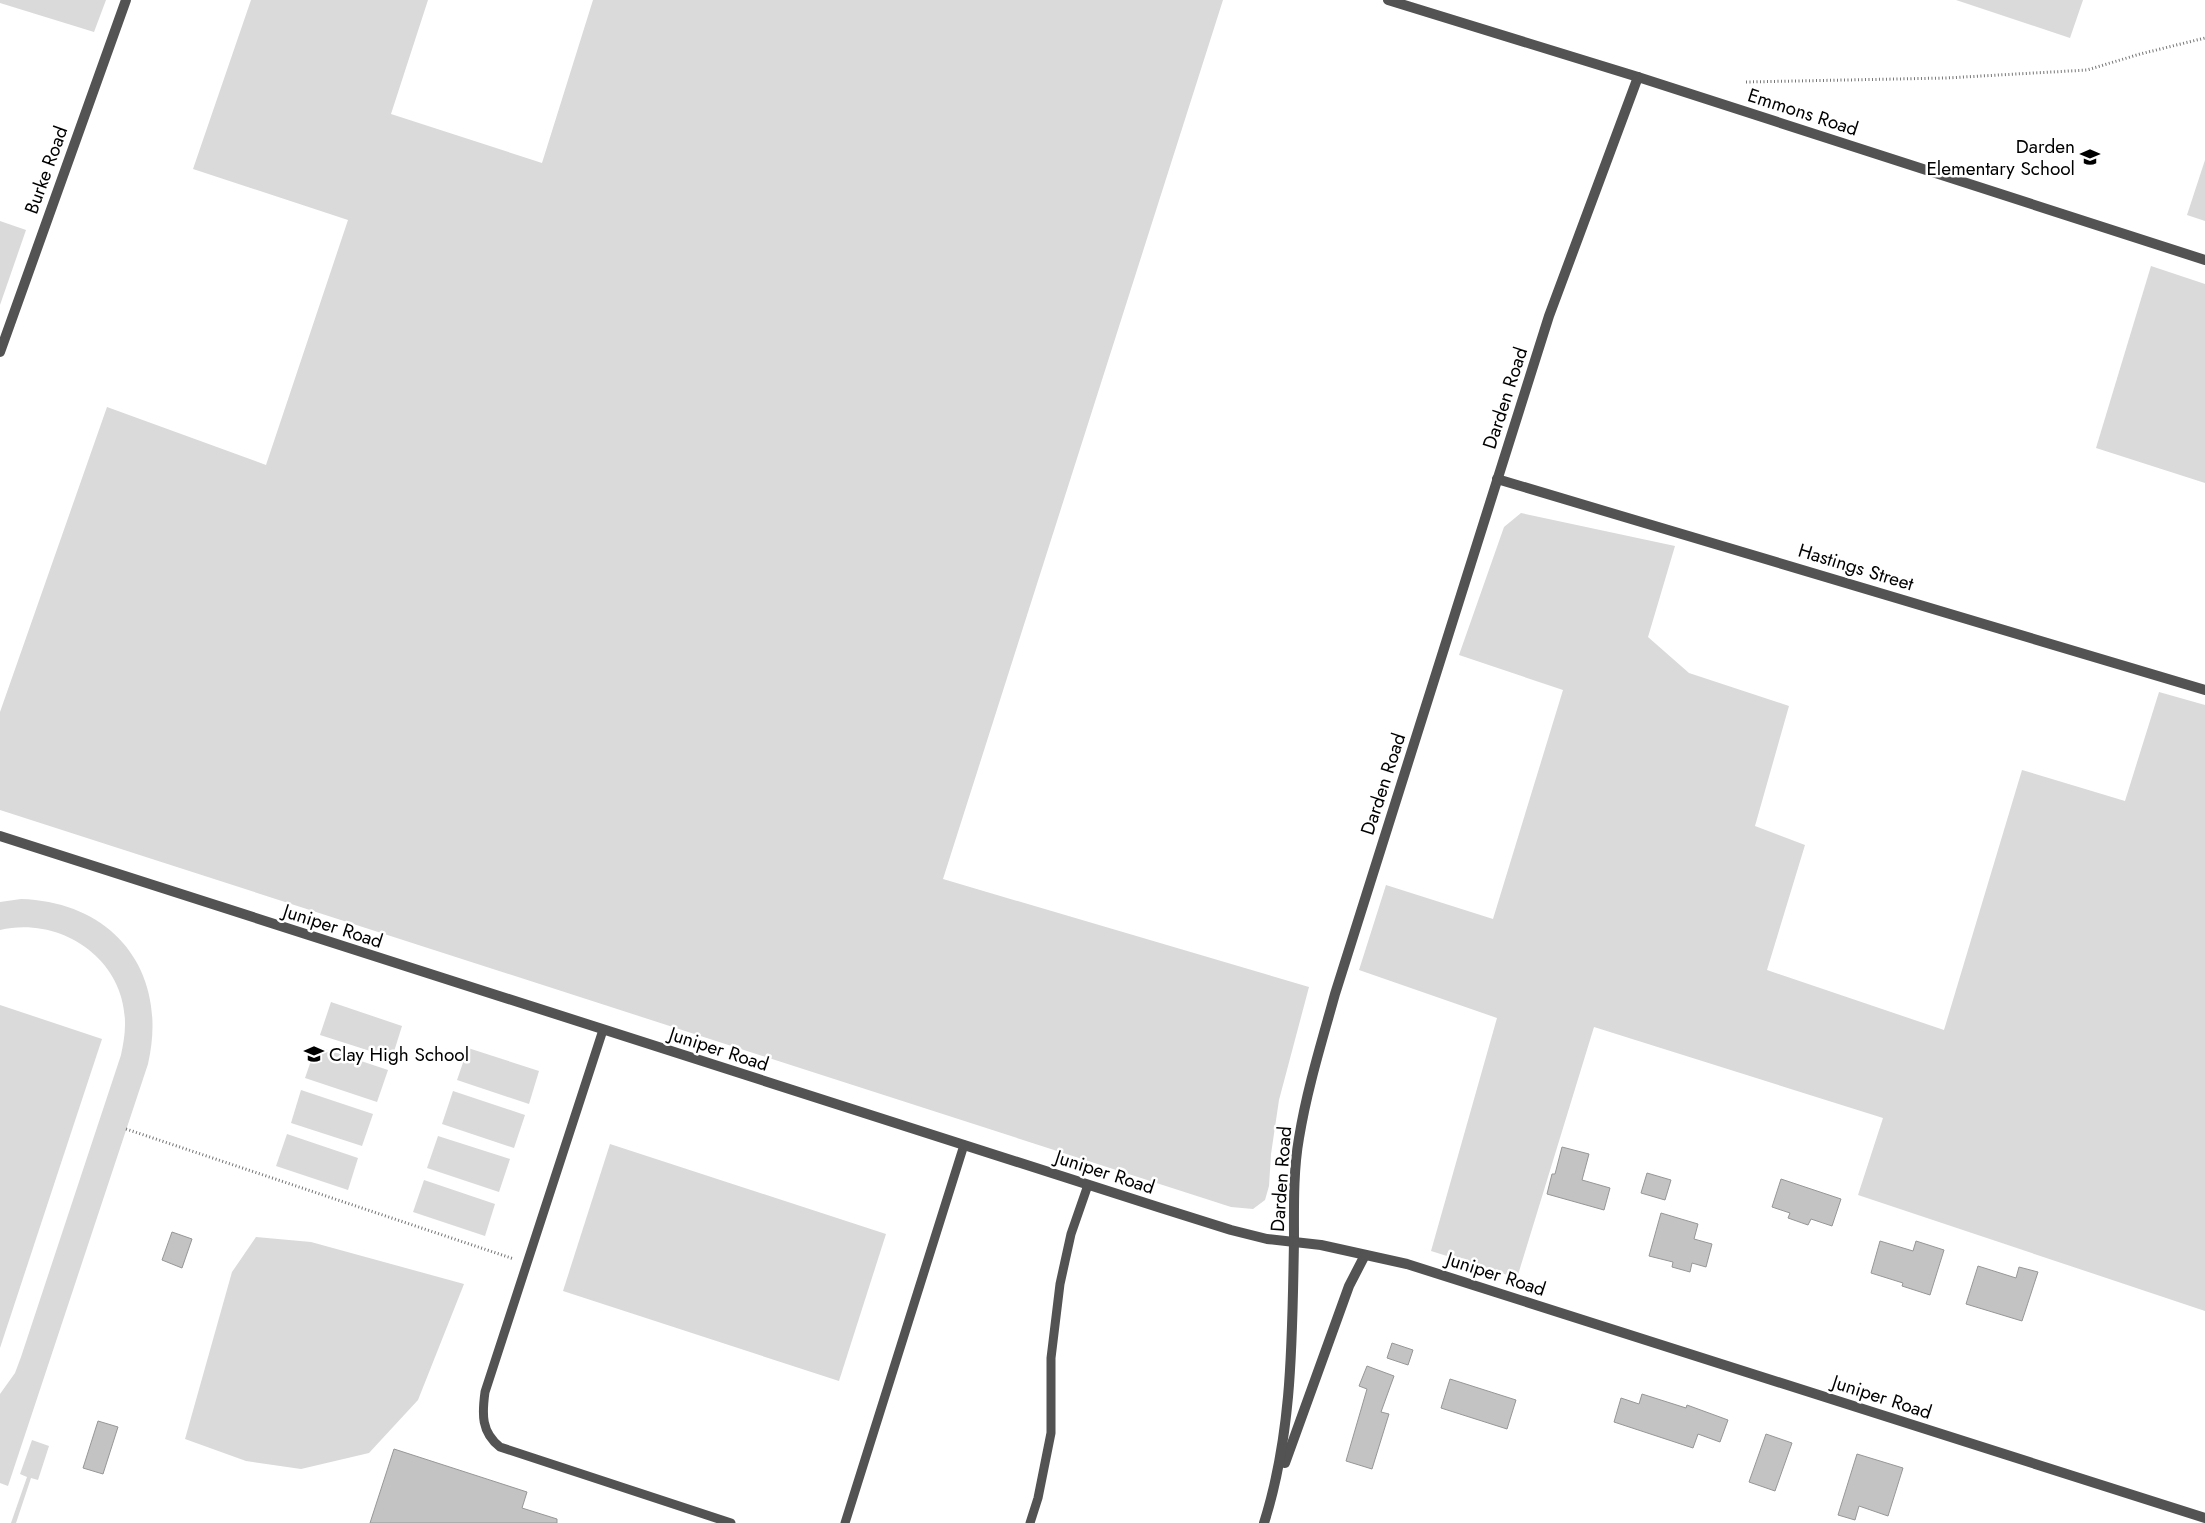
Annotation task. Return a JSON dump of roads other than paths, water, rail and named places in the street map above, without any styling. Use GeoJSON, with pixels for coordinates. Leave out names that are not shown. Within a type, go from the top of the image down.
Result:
{"type":"FeatureCollection","features":[{"type":"Feature","properties":{"kind":"street","name":"Burke Road"},"geometry":{"type":"LineString","coordinates":[[0,352],[126,0]]}},
{"type":"Feature","properties":{"kind":"street","name":"Emmons Road"},"geometry":{"type":"LineString","coordinates":[[1388,0],[1638,77],[2205,260]]}},
{"type":"Feature","properties":{"kind":"street","name":"Darden Road"},"geometry":{"type":"LineString","coordinates":[[1264,1523],[1282,1450],[1287,1408],[1292,1349],[1294,1200],[1298,1139],[1313,1075],[1335,994],[1549,316],[1638,77]]}},
{"type":"Feature","properties":{"kind":"street","name":"Hastings Street"},"geometry":{"type":"LineString","coordinates":[[1497,479],[2205,690]]}},
{"type":"Feature","properties":{"kind":"street","name":"Juniper Road"},"geometry":{"type":"LineString","coordinates":[[0,836],[1230,1230],[1267,1238],[1321,1245],[1408,1264],[2205,1518]]}},
{"type":"Feature","properties":{"kind":"street"},"geometry":{"type":"LineString","coordinates":[[1268,1511],[1339,1310],[1365,1255]]}},
{"type":"Feature","properties":{"kind":"lane"},"geometry":{"type":"LineString","coordinates":[[603,1030],[485,1392],[483,1425],[491,1440],[500,1447],[731,1523]]}},
{"type":"Feature","properties":{"kind":"lane"},"geometry":{"type":"LineString","coordinates":[[845,1523],[964,1146]]}},
{"type":"Feature","properties":{"kind":"lane"},"geometry":{"type":"LineString","coordinates":[[1030,1523],[1038,1498],[1050,1433],[1051,1358],[1060,1284],[1071,1234],[1088,1185]]}},
{"type":"Feature","properties":{"kind":"place","name":"Darden Elementary School"},"geometry":{"type":"Point","coordinates":[2090,157]}},
{"type":"Feature","properties":{"kind":"place","name":"Clay High School"},"geometry":{"type":"Point","coordinates":[314,1054]}}]}
